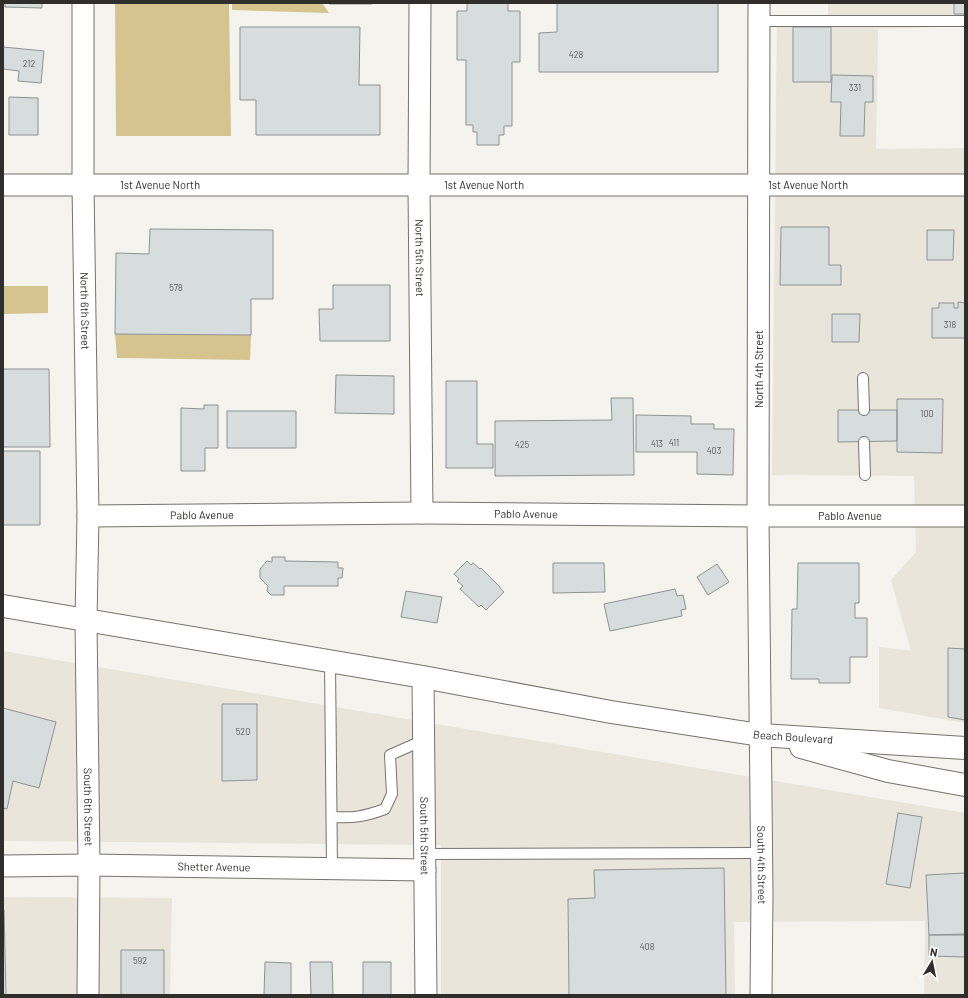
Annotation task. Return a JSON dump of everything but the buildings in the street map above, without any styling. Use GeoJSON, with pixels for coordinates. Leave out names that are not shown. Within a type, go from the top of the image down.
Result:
{"type":"FeatureCollection","features":[{"type":"Feature","properties":{"kind":"highway"},"geometry":{"type":"LineString","coordinates":[[3,606],[423,677],[611,712],[760,735]]}},
{"type":"Feature","properties":{"kind":"highway","name":"Beach Boulevard"},"geometry":{"type":"LineString","coordinates":[[760,735],[965,748]]}},
{"type":"Feature","properties":{"kind":"highway","name":"Beach Boulevard"},"geometry":{"type":"LineString","coordinates":[[760,735],[888,771],[965,785]]}},
{"type":"Feature","properties":{"kind":"street","name":"North 6th Street"},"geometry":{"type":"LineString","coordinates":[[83,3],[83,185],[88,516],[86,620]]}},
{"type":"Feature","properties":{"kind":"street","name":"North 5th Street"},"geometry":{"type":"LineString","coordinates":[[420,3],[419,186],[422,513]]}},
{"type":"Feature","properties":{"kind":"street","name":"North 4th Street"},"geometry":{"type":"LineString","coordinates":[[759,12],[758,516],[760,735]]}},
{"type":"Feature","properties":{"kind":"street","name":"1st Avenue North"},"geometry":{"type":"LineString","coordinates":[[3,185],[965,185]]}},
{"type":"Feature","properties":{"kind":"street","name":"Pablo Avenue"},"geometry":{"type":"LineString","coordinates":[[88,516],[422,513],[965,516]]}},
{"type":"Feature","properties":{"kind":"street","name":"South 6th Street"},"geometry":{"type":"LineString","coordinates":[[86,620],[89,865],[88,995]]}},
{"type":"Feature","properties":{"kind":"street","name":"South 5th Street"},"geometry":{"type":"LineString","coordinates":[[423,677],[426,995]]}},
{"type":"Feature","properties":{"kind":"street","name":"South 4th Street"},"geometry":{"type":"LineString","coordinates":[[760,735],[762,853],[761,995]]}},
{"type":"Feature","properties":{"kind":"street","name":"Shetter Avenue"},"geometry":{"type":"LineString","coordinates":[[3,866],[89,865],[332,868],[425,862]]}},
{"type":"Feature","properties":{"kind":"lane"},"geometry":{"type":"LineString","coordinates":[[759,12],[965,21]]}},
{"type":"Feature","properties":{"kind":"lane"},"geometry":{"type":"LineString","coordinates":[[863,378],[864,410]]}},
{"type":"Feature","properties":{"kind":"lane"},"geometry":{"type":"LineString","coordinates":[[864,442],[865,475]]}},
{"type":"Feature","properties":{"kind":"lane"},"geometry":{"type":"LineString","coordinates":[[330,661],[332,868]]}},
{"type":"Feature","properties":{"kind":"lane"},"geometry":{"type":"LineString","coordinates":[[332,817],[354,818],[370,815],[385,809],[392,794],[390,754],[424,740]]}},
{"type":"Feature","properties":{"kind":"lane"},"geometry":{"type":"LineString","coordinates":[[425,862],[762,853]]}},
{"type":"Feature","properties":{"kind":"shaded area"},"geometry":{"type":"Polygon","coordinates":[[[115,3],[229,3],[231,136],[116,136],[115,3]]]}},
{"type":"Feature","properties":{"kind":"shaded area"},"geometry":{"type":"Polygon","coordinates":[[[232,3],[322,3],[329,13],[232,10],[232,3]]]}},
{"type":"Feature","properties":{"kind":"shaded area"},"geometry":{"type":"Polygon","coordinates":[[[828,3],[965,3],[965,26],[878,29],[876,149],[965,148],[965,723],[879,708],[879,647],[911,651],[891,580],[916,552],[914,476],[772,475],[777,15],[828,15],[828,3]]]}},
{"type":"Feature","properties":{"kind":"shaded area"},"geometry":{"type":"Polygon","coordinates":[[[3,286],[48,286],[48,313],[3,314],[3,286]]]}},
{"type":"Feature","properties":{"kind":"shaded area"},"geometry":{"type":"Polygon","coordinates":[[[115,334],[251,335],[250,360],[117,358],[115,334]]]}},
{"type":"Feature","properties":{"kind":"shaded area"},"geometry":{"type":"Polygon","coordinates":[[[3,651],[965,813],[965,995],[924,995],[925,921],[734,922],[735,995],[441,995],[441,845],[3,841],[3,651]]]}},
{"type":"Feature","properties":{"kind":"shaded area"},"geometry":{"type":"Polygon","coordinates":[[[3,897],[172,898],[170,995],[3,995],[3,897]]]}}]}
